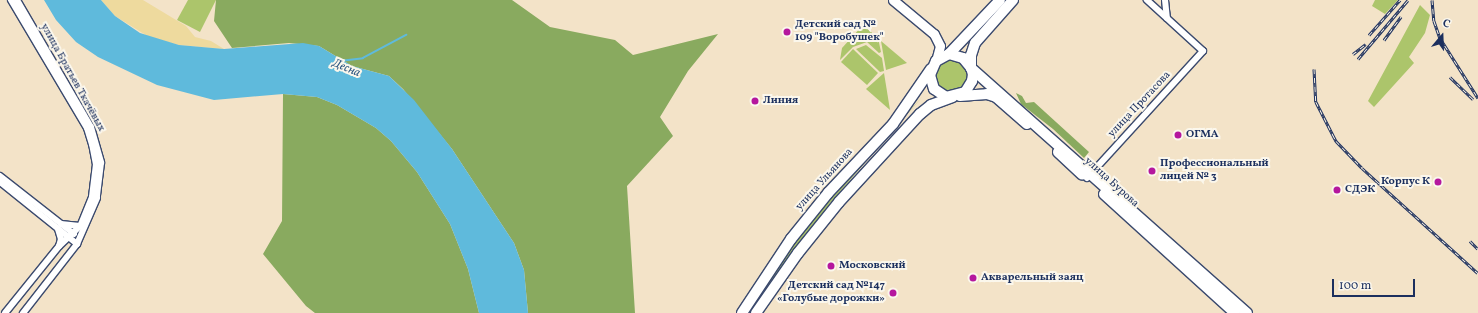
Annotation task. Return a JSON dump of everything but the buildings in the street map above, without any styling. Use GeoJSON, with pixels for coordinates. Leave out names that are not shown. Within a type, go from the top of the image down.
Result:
{"type":"FeatureCollection","features":[{"type":"Feature","properties":{"kind":"main road"},"geometry":{"type":"LineString","coordinates":[[956,96],[940,94],[934,89],[930,74],[934,64],[959,45],[1000,0]]}},
{"type":"Feature","properties":{"kind":"main road"},"geometry":{"type":"LineString","coordinates":[[759,312],[798,253],[841,200],[920,114],[931,105],[965,92],[972,81],[971,55],[975,43],[1013,0]]}},
{"type":"Feature","properties":{"kind":"main road"},"geometry":{"type":"LineString","coordinates":[[949,54],[963,58],[971,68]]}},
{"type":"Feature","properties":{"kind":"main road","name":"улица Ульянова"},"geometry":{"type":"LineString","coordinates":[[742,313],[791,239],[828,193],[893,124],[934,64]]}},
{"type":"Feature","properties":{"kind":"main road","name":"улица Бурова"},"geometry":{"type":"LineString","coordinates":[[971,68],[997,89],[1235,313]]}},
{"type":"Feature","properties":{"kind":"main road","name":"улица Бурова"},"geometry":{"type":"LineString","coordinates":[[956,96],[987,94],[996,97],[1089,175],[1247,313]]}},
{"type":"Feature","properties":{"kind":"street","name":"улица Братьев Ткачёвых"},"geometry":{"type":"LineString","coordinates":[[5,313],[59,246],[80,226],[95,182],[92,144],[87,128],[11,0]]}},
{"type":"Feature","properties":{"kind":"street","name":"улица Братьев Ткачёвых"},"geometry":{"type":"LineString","coordinates":[[17,0],[82,111],[97,143],[100,182],[92,213],[79,242],[23,313]]}},
{"type":"Feature","properties":{"kind":"street"},"geometry":{"type":"LineString","coordinates":[[893,0],[934,34],[940,46],[934,64]]}},
{"type":"Feature","properties":{"kind":"street"},"geometry":{"type":"LineString","coordinates":[[1147,0],[1167,18]]}},
{"type":"Feature","properties":{"kind":"street"},"geometry":{"type":"LineString","coordinates":[[1165,0],[1167,18]]}},
{"type":"Feature","properties":{"kind":"street","name":"улица Протасова"},"geometry":{"type":"LineString","coordinates":[[1089,175],[1203,51],[1167,18]]}},
{"type":"Feature","properties":{"kind":"street"},"geometry":{"type":"LineString","coordinates":[[0,176],[58,226],[61,239],[59,246]]}},
{"type":"Feature","properties":{"kind":"street"},"geometry":{"type":"LineString","coordinates":[[0,182],[79,242]]}},
{"type":"Feature","properties":{"kind":"street"},"geometry":{"type":"LineString","coordinates":[[58,226],[80,226]]}},
{"type":"Feature","properties":{"kind":"street"},"geometry":{"type":"LineString","coordinates":[[748,303],[759,312]]}},
{"type":"Feature","properties":{"kind":"green space"},"geometry":{"type":"Polygon","coordinates":[[[188,0],[216,0],[200,32],[177,20],[188,0]]]}},
{"type":"Feature","properties":{"kind":"green space"},"geometry":{"type":"Polygon","coordinates":[[[216,0],[512,0],[550,27],[615,40],[633,55],[718,34],[688,71],[660,117],[673,136],[627,186],[635,313],[528,313],[524,270],[514,243],[452,149],[403,89],[389,76],[352,66],[319,46],[289,43],[232,48],[214,21],[216,0]]]}},
{"type":"Feature","properties":{"kind":"green space"},"geometry":{"type":"Polygon","coordinates":[[[1375,0],[1398,0],[1385,14],[1372,6],[1375,0]]]}},
{"type":"Feature","properties":{"kind":"green space"},"geometry":{"type":"Polygon","coordinates":[[[1420,5],[1430,15],[1425,33],[1409,57],[1414,63],[1374,107],[1368,101],[1420,5]]]}},
{"type":"Feature","properties":{"kind":"green space"},"geometry":{"type":"Polygon","coordinates":[[[863,25],[878,38],[881,52],[879,53],[867,42],[853,47],[840,60],[842,48],[863,25]]]}},
{"type":"Feature","properties":{"kind":"green space"},"geometry":{"type":"Polygon","coordinates":[[[881,41],[907,63],[886,70],[881,41]]]}},
{"type":"Feature","properties":{"kind":"green space"},"geometry":{"type":"Polygon","coordinates":[[[866,45],[882,58],[884,71],[880,72],[856,49],[866,45]]]}},
{"type":"Feature","properties":{"kind":"green space"},"geometry":{"type":"Polygon","coordinates":[[[853,49],[878,73],[867,85],[841,62],[853,49]]]}},
{"type":"Feature","properties":{"kind":"green space"},"geometry":{"type":"Polygon","coordinates":[[[948,60],[954,60],[963,64],[967,76],[963,88],[954,92],[948,92],[939,88],[935,79],[935,73],[939,64],[948,60]]]}},
{"type":"Feature","properties":{"kind":"green space"},"geometry":{"type":"Polygon","coordinates":[[[884,73],[890,110],[866,89],[884,73]]]}},
{"type":"Feature","properties":{"kind":"green space"},"geometry":{"type":"Polygon","coordinates":[[[1016,93],[1022,96],[1026,103],[1034,102],[1089,152],[1084,158],[1053,129],[1021,104],[1016,93]]]}},
{"type":"Feature","properties":{"kind":"green space"},"geometry":{"type":"Polygon","coordinates":[[[283,94],[317,97],[337,105],[376,128],[391,141],[417,172],[450,224],[468,269],[479,313],[315,313],[306,306],[263,254],[282,221],[283,94]]]}},
{"type":"Feature","properties":{"kind":"green space"},"geometry":{"type":"Polygon","coordinates":[[[923,96],[830,203],[756,301],[772,273],[828,201],[923,96]]]}},
{"type":"Feature","properties":{"kind":"sand"},"geometry":{"type":"Polygon","coordinates":[[[101,0],[143,0],[186,26],[195,37],[211,41],[224,49],[179,45],[149,37],[115,16],[101,0]]]}},
{"type":"Feature","properties":{"kind":"water","name":"Десна"},"geometry":{"type":"Polygon","coordinates":[[[44,0],[101,0],[115,16],[140,33],[179,45],[224,49],[303,43],[319,46],[352,66],[389,76],[414,100],[452,149],[514,243],[524,270],[528,313],[479,313],[468,269],[450,224],[417,172],[391,141],[376,128],[337,105],[317,97],[283,94],[214,100],[157,85],[98,57],[76,42],[56,20],[44,0]]]}},
{"type":"Feature","properties":{"kind":"waterway","name":"Десна"},"geometry":{"type":"LineString","coordinates":[[340,61],[363,58],[406,35]]}},
{"type":"Feature","properties":{"kind":"railway"},"geometry":{"type":"LineString","coordinates":[[1369,35],[1400,0]]}},
{"type":"Feature","properties":{"kind":"railway"},"geometry":{"type":"LineString","coordinates":[[1358,59],[1408,0]]}},
{"type":"Feature","properties":{"kind":"railway"},"geometry":{"type":"LineString","coordinates":[[1432,0],[1434,21],[1440,38],[1478,98]]}},
{"type":"Feature","properties":{"kind":"railway"},"geometry":{"type":"LineString","coordinates":[[1384,40],[1401,17]]}},
{"type":"Feature","properties":{"kind":"railway"},"geometry":{"type":"LineString","coordinates":[[1353,54],[1366,44]]}},
{"type":"Feature","properties":{"kind":"railway"},"geometry":{"type":"LineString","coordinates":[[1314,69],[1316,102],[1336,141],[1362,168],[1478,273]]}},
{"type":"Feature","properties":{"kind":"railway"},"geometry":{"type":"LineString","coordinates":[[1450,77],[1473,99]]}},
{"type":"Feature","properties":{"kind":"railway"},"geometry":{"type":"LineString","coordinates":[[1470,241],[1478,249]]}},
{"type":"Feature","properties":{"kind":"place","name":"Детский сад № 109 \"Воробушек\""},"geometry":{"type":"Point","coordinates":[787,32]}},
{"type":"Feature","properties":{"kind":"place","name":"Линия"},"geometry":{"type":"Point","coordinates":[755,101]}},
{"type":"Feature","properties":{"kind":"place","name":"ОГМА"},"geometry":{"type":"Point","coordinates":[1178,135]}},
{"type":"Feature","properties":{"kind":"place","name":"Профессиональный лицей № 3"},"geometry":{"type":"Point","coordinates":[1152,171]}},
{"type":"Feature","properties":{"kind":"place","name":"Корпус К"},"geometry":{"type":"Point","coordinates":[1438,182]}},
{"type":"Feature","properties":{"kind":"place","name":"СДЭК"},"geometry":{"type":"Point","coordinates":[1337,190]}},
{"type":"Feature","properties":{"kind":"place","name":"Московский"},"geometry":{"type":"Point","coordinates":[831,266]}},
{"type":"Feature","properties":{"kind":"place","name":"Акварельный заяц"},"geometry":{"type":"Point","coordinates":[973,278]}},
{"type":"Feature","properties":{"kind":"place","name":"Детский сад №147 «Голубые дорожки»"},"geometry":{"type":"Point","coordinates":[893,293]}}]}
